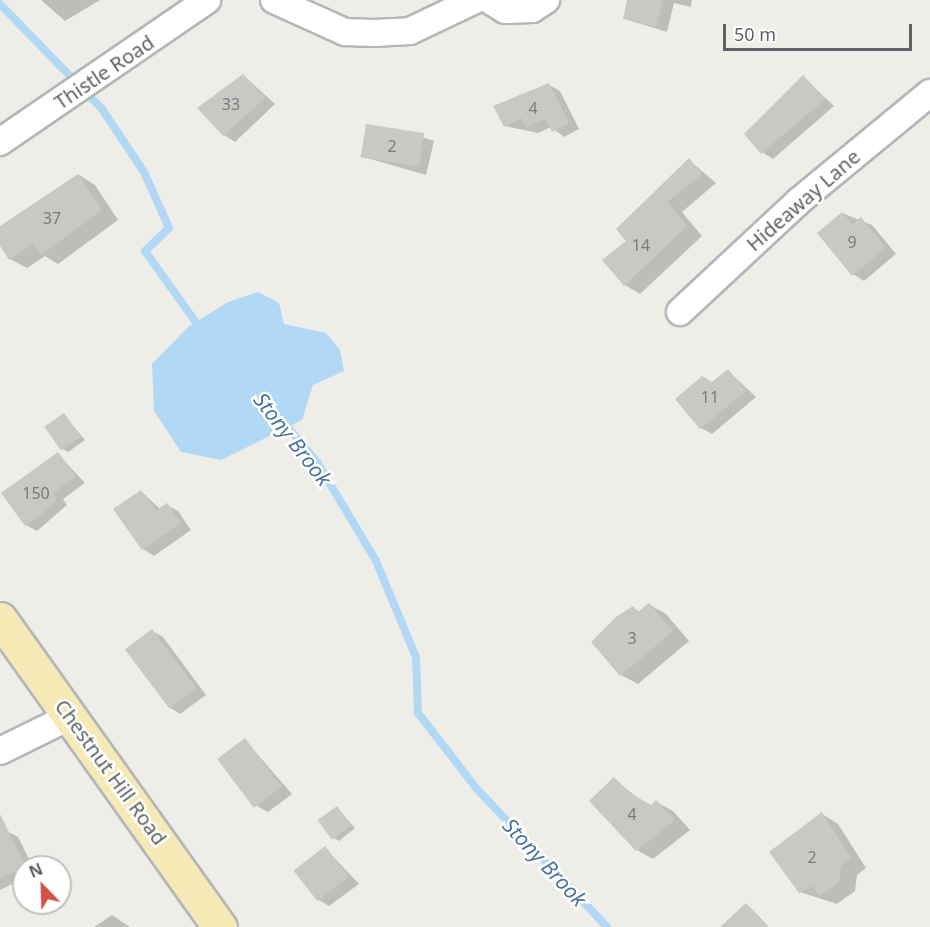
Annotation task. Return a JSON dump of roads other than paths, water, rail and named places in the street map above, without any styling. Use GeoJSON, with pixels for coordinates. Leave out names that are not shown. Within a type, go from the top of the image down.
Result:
{"type":"FeatureCollection","features":[{"type":"Feature","properties":{"kind":"main road","name":"Chestnut Hill Road"},"geometry":{"type":"LineString","coordinates":[[0,619],[220,927]]}},
{"type":"Feature","properties":{"kind":"street","name":"Thistle Road"},"geometry":{"type":"LineString","coordinates":[[0,142],[207,0]]}},
{"type":"Feature","properties":{"kind":"street"},"geometry":{"type":"LineString","coordinates":[[274,0],[345,32],[374,33],[410,31],[475,0]]}},
{"type":"Feature","properties":{"kind":"street"},"geometry":{"type":"LineString","coordinates":[[489,0],[506,10],[532,9],[546,0]]}},
{"type":"Feature","properties":{"kind":"street","name":"Hideaway Lane"},"geometry":{"type":"LineString","coordinates":[[680,312],[799,201],[930,93]]}},
{"type":"Feature","properties":{"kind":"street"},"geometry":{"type":"LineString","coordinates":[[0,751],[71,716]]}},
{"type":"Feature","properties":{"kind":"water"},"geometry":{"type":"Polygon","coordinates":[[[258,292],[279,303],[284,324],[326,333],[340,350],[344,371],[313,385],[302,420],[221,460],[181,452],[154,411],[152,364],[188,327],[228,302],[258,292]]]}},
{"type":"Feature","properties":{"kind":"waterway","name":"Stony Brook"},"geometry":{"type":"LineString","coordinates":[[0,4],[102,109],[144,172],[169,228],[145,251],[202,331]]}},
{"type":"Feature","properties":{"kind":"waterway","name":"Stony Brook"},"geometry":{"type":"LineString","coordinates":[[282,420],[317,462],[376,561],[416,657],[418,713],[477,789],[607,927]]}}]}
